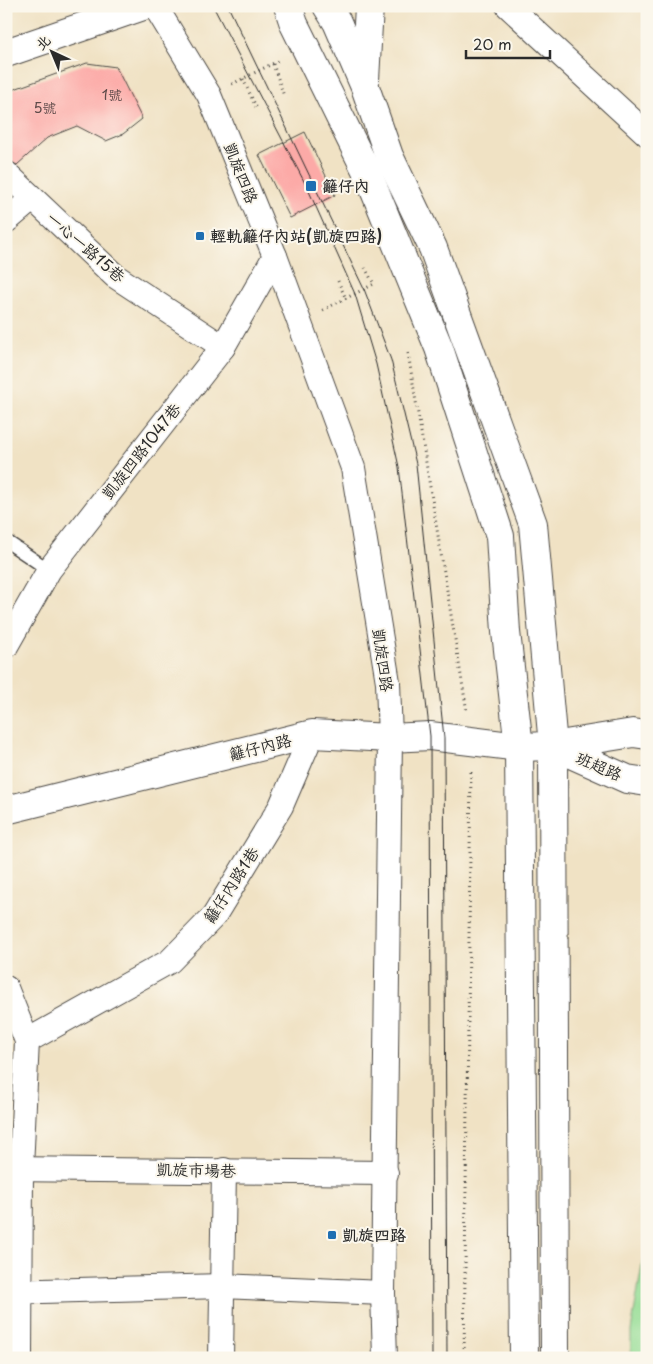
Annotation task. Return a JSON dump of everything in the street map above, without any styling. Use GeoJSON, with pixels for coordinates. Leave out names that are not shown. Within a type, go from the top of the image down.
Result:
{"type":"FeatureCollection","features":[{"type":"Feature","properties":{"kind":"street"},"geometry":{"type":"LineString","coordinates":[[6,53],[143,6]]}},
{"type":"Feature","properties":{"kind":"street","name":"凱旋四路"},"geometry":{"type":"LineString","coordinates":[[155,6],[209,95],[275,256],[353,468],[388,682],[390,738],[383,1293],[385,1358]]}},
{"type":"Feature","properties":{"kind":"street"},"geometry":{"type":"LineString","coordinates":[[288,6],[294,24],[367,172],[439,348],[500,536],[506,632],[518,747],[524,1358]]}},
{"type":"Feature","properties":{"kind":"street"},"geometry":{"type":"LineString","coordinates":[[327,6],[337,22],[365,86],[389,156],[433,248],[533,524],[553,746],[555,1358]]}},
{"type":"Feature","properties":{"kind":"street"},"geometry":{"type":"LineString","coordinates":[[365,86],[370,6]]}},
{"type":"Feature","properties":{"kind":"street"},"geometry":{"type":"LineString","coordinates":[[508,6],[647,134]]}},
{"type":"Feature","properties":{"kind":"street","name":"一心一路15巷"},"geometry":{"type":"LineString","coordinates":[[6,173],[115,276],[223,347]]}},
{"type":"Feature","properties":{"kind":"street"},"geometry":{"type":"LineString","coordinates":[[6,221],[32,199]]}},
{"type":"Feature","properties":{"kind":"street","name":"凱旋四路1047巷"},"geometry":{"type":"LineString","coordinates":[[6,646],[49,570],[223,347],[275,256]]}},
{"type":"Feature","properties":{"kind":"street","name":"班超路"},"geometry":{"type":"LineString","coordinates":[[518,747],[553,746],[633,733],[647,735]]}},
{"type":"Feature","properties":{"kind":"street","name":"籬仔內路"},"geometry":{"type":"LineString","coordinates":[[6,810],[312,734],[390,738],[430,736],[518,747]]}},
{"type":"Feature","properties":{"kind":"street","name":"籬仔內路1巷"},"geometry":{"type":"LineString","coordinates":[[27,1041],[170,961],[214,916],[281,806],[312,734]]}},
{"type":"Feature","properties":{"kind":"street","name":"班超路"},"geometry":{"type":"LineString","coordinates":[[553,746],[627,779],[647,782]]}},
{"type":"Feature","properties":{"kind":"street"},"geometry":{"type":"LineString","coordinates":[[6,988],[27,1041],[14,1169],[14,1292],[20,1358]]}},
{"type":"Feature","properties":{"kind":"street","name":"凱旋市場巷"},"geometry":{"type":"LineString","coordinates":[[14,1169],[386,1173]]}},
{"type":"Feature","properties":{"kind":"street"},"geometry":{"type":"LineString","coordinates":[[221,1358],[224,1170]]}},
{"type":"Feature","properties":{"kind":"street"},"geometry":{"type":"LineString","coordinates":[[14,1292],[222,1286],[383,1293]]}},
{"type":"Feature","properties":{"kind":"lane"},"geometry":{"type":"LineString","coordinates":[[6,541],[49,570]]}},
{"type":"Feature","properties":{"kind":"path"},"geometry":{"type":"LineString","coordinates":[[209,95],[285,58]]}},
{"type":"Feature","properties":{"kind":"path"},"geometry":{"type":"LineString","coordinates":[[273,64],[284,96]]}},
{"type":"Feature","properties":{"kind":"path"},"geometry":{"type":"LineString","coordinates":[[243,79],[257,109]]}},
{"type":"Feature","properties":{"kind":"path"},"geometry":{"type":"LineString","coordinates":[[299,322],[374,284],[365,268]]}},
{"type":"Feature","properties":{"kind":"path"},"geometry":{"type":"LineString","coordinates":[[338,281],[346,299]]}},
{"type":"Feature","properties":{"kind":"path"},"geometry":{"type":"LineString","coordinates":[[406,347],[472,740],[464,1358]]}},
{"type":"Feature","properties":{"kind":"green space"},"geometry":{"type":"Polygon","coordinates":[[[647,1254],[647,1358],[631,1358],[631,1331],[643,1259],[647,1254]]]}},
{"type":"Feature","properties":{"kind":"building"},"geometry":{"type":"Polygon","coordinates":[[[87,63],[116,67],[142,119],[123,134],[106,141],[77,126],[47,138],[17,165],[6,160],[6,92],[87,63]]]}},
{"type":"Feature","properties":{"kind":"building"},"geometry":{"type":"Polygon","coordinates":[[[305,132],[335,195],[290,218],[259,155],[305,132]]]}},
{"type":"Feature","properties":{"kind":"tram line"},"geometry":{"type":"LineString","coordinates":[[213,6],[308,189],[355,294],[376,364],[399,467],[430,736],[432,1358]]}},
{"type":"Feature","properties":{"kind":"tram line"},"geometry":{"type":"LineString","coordinates":[[228,6],[364,289],[391,360],[416,464],[444,738],[447,1358]]}},
{"type":"Feature","properties":{"kind":"place","name":"籬仔內"},"geometry":{"type":"Point","coordinates":[311,186]}},
{"type":"Feature","properties":{"kind":"place","name":"輕軌籬仔內站(凱旋四路)"},"geometry":{"type":"Point","coordinates":[200,236]}},
{"type":"Feature","properties":{"kind":"place","name":"凱旋四路"},"geometry":{"type":"Point","coordinates":[332,1235]}}]}
